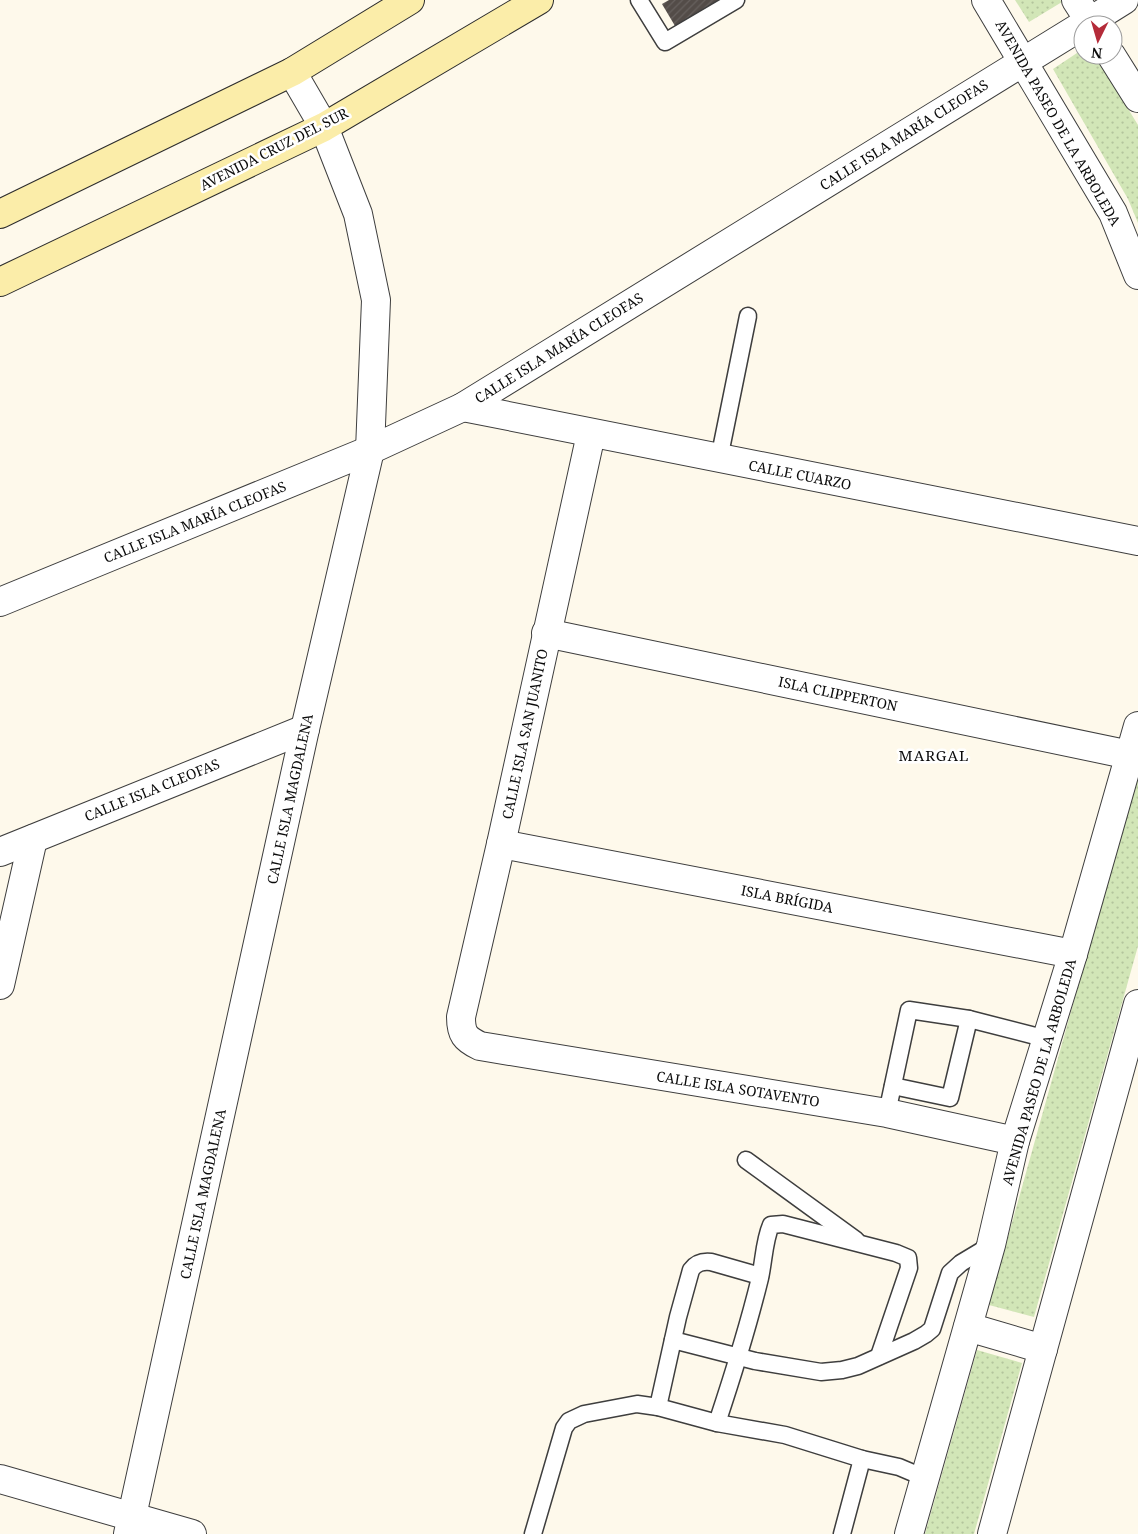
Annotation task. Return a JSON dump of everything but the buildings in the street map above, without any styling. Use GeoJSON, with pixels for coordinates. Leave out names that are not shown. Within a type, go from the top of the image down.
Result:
{"type":"FeatureCollection","features":[{"type":"Feature","properties":{"kind":"main road"},"geometry":{"type":"LineString","coordinates":[[0,214],[292,72],[410,0]]}},
{"type":"Feature","properties":{"kind":"main road","name":"AVENIDA CRUZ DEL SUR"},"geometry":{"type":"LineString","coordinates":[[0,282],[324,127],[539,0]]}},
{"type":"Feature","properties":{"kind":"street","name":"AVENIDA PASEO DE LA ARBOLEDA"},"geometry":{"type":"LineString","coordinates":[[986,0],[1113,213],[1138,275]]}},
{"type":"Feature","properties":{"kind":"street","name":"CALLE ISLA MARÍA CLEOFAS"},"geometry":{"type":"LineString","coordinates":[[1093,15],[1124,0]]}},
{"type":"Feature","properties":{"kind":"street","name":"CALLE ISLA MARÍA CLEOFAS"},"geometry":{"type":"LineString","coordinates":[[0,602],[370,450],[463,407],[1024,62],[1073,27]]}},
{"type":"Feature","properties":{"kind":"street"},"geometry":{"type":"LineString","coordinates":[[1117,65],[1138,98]]}},
{"type":"Feature","properties":{"kind":"street","name":"CALLE ISLA MAGDALENA"},"geometry":{"type":"LineString","coordinates":[[130,1525],[305,729],[370,450],[376,300],[358,214],[324,127],[292,72]]}},
{"type":"Feature","properties":{"kind":"street","name":"CALLE CUARZO"},"geometry":{"type":"LineString","coordinates":[[463,407],[591,434],[1138,541]]}},
{"type":"Feature","properties":{"kind":"street","name":"CALLE ISLA SAN JUANITO"},"geometry":{"type":"LineString","coordinates":[[464,1034],[461,1017],[591,434]]}},
{"type":"Feature","properties":{"kind":"street","name":"ISLA CLIPPERTON"},"geometry":{"type":"LineString","coordinates":[[546,633],[1130,755]]}},
{"type":"Feature","properties":{"kind":"street","name":"AVENIDA PASEO DE LA ARBOLEDA"},"geometry":{"type":"LineString","coordinates":[[909,1534],[991,1245],[1015,1141],[1074,954],[1138,726]]}},
{"type":"Feature","properties":{"kind":"street","name":"CALLE ISLA CLEOFAS"},"geometry":{"type":"LineString","coordinates":[[0,852],[305,729]]}},
{"type":"Feature","properties":{"kind":"street"},"geometry":{"type":"LineString","coordinates":[[0,985],[33,838]]}},
{"type":"Feature","properties":{"kind":"street","name":"ISLA BRÍGIDA"},"geometry":{"type":"LineString","coordinates":[[501,844],[1074,954]]}},
{"type":"Feature","properties":{"kind":"street"},"geometry":{"type":"LineString","coordinates":[[992,1534],[1138,1004]]}},
{"type":"Feature","properties":{"kind":"street","name":"CALLE ISLA SOTAVENTO"},"geometry":{"type":"LineString","coordinates":[[464,1034],[469,1040],[480,1046],[887,1113],[1015,1141]]}},
{"type":"Feature","properties":{"kind":"street"},"geometry":{"type":"LineString","coordinates":[[968,1327],[1043,1349]]}},
{"type":"Feature","properties":{"kind":"street"},"geometry":{"type":"LineString","coordinates":[[0,1480],[130,1525],[192,1534]]}},
{"type":"Feature","properties":{"kind":"lane"},"geometry":{"type":"LineString","coordinates":[[639,0],[665,42],[736,0]]}},
{"type":"Feature","properties":{"kind":"lane"},"geometry":{"type":"LineString","coordinates":[[719,459],[748,316]]}},
{"type":"Feature","properties":{"kind":"lane"},"geometry":{"type":"LineString","coordinates":[[887,1113],[909,1010],[969,1019],[1047,1039]]}},
{"type":"Feature","properties":{"kind":"lane"},"geometry":{"type":"LineString","coordinates":[[893,1086],[950,1098],[969,1019]]}},
{"type":"Feature","properties":{"kind":"lane"},"geometry":{"type":"LineString","coordinates":[[746,1160],[864,1246]]}},
{"type":"Feature","properties":{"kind":"lane"},"geometry":{"type":"LineString","coordinates":[[717,1423],[760,1276],[767,1235],[771,1225],[783,1224],[908,1258],[909,1263],[879,1356]]}},
{"type":"Feature","properties":{"kind":"lane"},"geometry":{"type":"LineString","coordinates":[[673,1340],[738,1356],[821,1372],[850,1368],[914,1342],[926,1334],[932,1328],[950,1273],[961,1263],[991,1245]]}},
{"type":"Feature","properties":{"kind":"lane"},"geometry":{"type":"LineString","coordinates":[[658,1407],[678,1317],[691,1270],[694,1266],[704,1261],[711,1262],[760,1276]]}},
{"type":"Feature","properties":{"kind":"lane"},"geometry":{"type":"LineString","coordinates":[[533,1534],[560,1437],[569,1421],[584,1414],[637,1404],[658,1407],[717,1423],[785,1435],[862,1459],[899,1467],[925,1478]]}},
{"type":"Feature","properties":{"kind":"lane"},"geometry":{"type":"LineString","coordinates":[[842,1534],[862,1459]]}},
{"type":"Feature","properties":{"kind":"green space"},"geometry":{"type":"Polygon","coordinates":[[[1015,0],[1060,0],[1062,2],[1029,22],[1015,0]]]}},
{"type":"Feature","properties":{"kind":"green space"},"geometry":{"type":"Polygon","coordinates":[[[1073,56],[1073,65],[1101,65],[1138,125],[1138,223],[1128,199],[1053,69],[1073,56]]]}},
{"type":"Feature","properties":{"kind":"green space"},"geometry":{"type":"Polygon","coordinates":[[[1138,772],[1138,946],[1034,1317],[989,1305],[1138,772]]]}},
{"type":"Feature","properties":{"kind":"green space"},"geometry":{"type":"Polygon","coordinates":[[[977,1350],[1022,1363],[974,1534],[925,1534],[977,1350]]]}},
{"type":"Feature","properties":{"kind":"district","name":"MARGAL"},"geometry":{"type":"Point","coordinates":[934,756]}}]}
